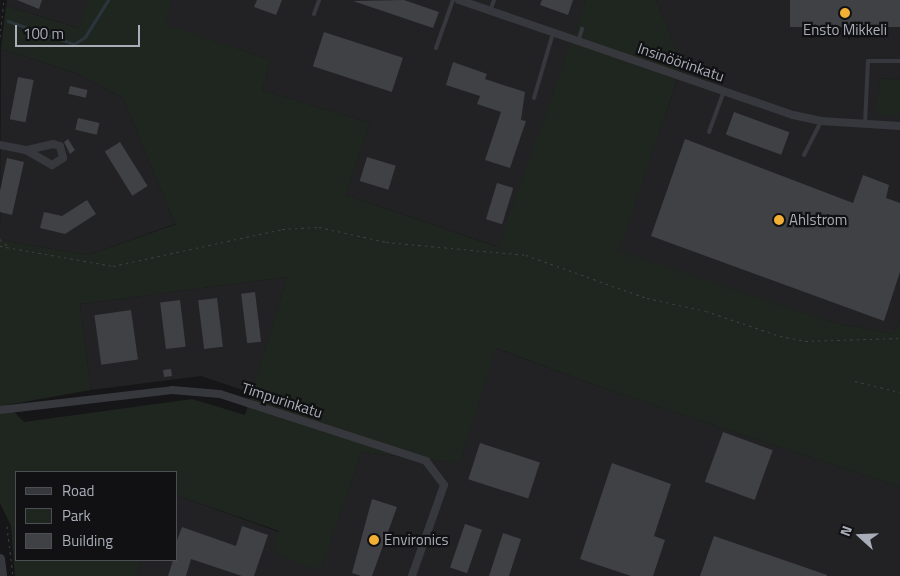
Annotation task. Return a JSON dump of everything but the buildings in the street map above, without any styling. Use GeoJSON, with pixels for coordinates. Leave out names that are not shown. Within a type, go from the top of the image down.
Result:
{"type":"FeatureCollection","features":[{"type":"Feature","properties":{"kind":"street","name":"Insinöörinkatu"},"geometry":{"type":"LineString","coordinates":[[459,0],[724,92],[821,122],[900,126]]}},
{"type":"Feature","properties":{"kind":"street"},"geometry":{"type":"LineString","coordinates":[[0,145],[26,150]]}},
{"type":"Feature","properties":{"kind":"street","name":"Timpurinkatu"},"geometry":{"type":"LineString","coordinates":[[0,410],[172,390],[220,394],[426,461],[444,485],[412,576]]}},
{"type":"Feature","properties":{"kind":"street"},"geometry":{"type":"LineString","coordinates":[[0,559],[2,576]]}},
{"type":"Feature","properties":{"kind":"lane"},"geometry":{"type":"LineString","coordinates":[[314,14],[319,0]]}},
{"type":"Feature","properties":{"kind":"lane"},"geometry":{"type":"LineString","coordinates":[[436,48],[453,0]]}},
{"type":"Feature","properties":{"kind":"lane"},"geometry":{"type":"LineString","coordinates":[[490,11],[494,0]]}},
{"type":"Feature","properties":{"kind":"lane"},"geometry":{"type":"LineString","coordinates":[[578,42],[582,29]]}},
{"type":"Feature","properties":{"kind":"lane"},"geometry":{"type":"LineString","coordinates":[[534,98],[553,33]]}},
{"type":"Feature","properties":{"kind":"lane"},"geometry":{"type":"LineString","coordinates":[[865,124],[868,60],[900,61]]}},
{"type":"Feature","properties":{"kind":"lane"},"geometry":{"type":"LineString","coordinates":[[710,132],[724,92]]}},
{"type":"Feature","properties":{"kind":"lane"},"geometry":{"type":"LineString","coordinates":[[804,155],[821,122]]}},
{"type":"Feature","properties":{"kind":"path"},"geometry":{"type":"LineString","coordinates":[[0,37],[4,0]]}},
{"type":"Feature","properties":{"kind":"path"},"geometry":{"type":"LineString","coordinates":[[0,246],[113,266],[282,229],[319,227],[386,242],[526,255],[647,298],[706,312],[788,338],[805,341],[900,338]]}},
{"type":"Feature","properties":{"kind":"path"},"geometry":{"type":"LineString","coordinates":[[0,239],[10,248]]}},
{"type":"Feature","properties":{"kind":"path"},"geometry":{"type":"LineString","coordinates":[[855,381],[900,392]]}},
{"type":"Feature","properties":{"kind":"path"},"geometry":{"type":"LineString","coordinates":[[6,526],[13,576]]}},
{"type":"Feature","properties":{"kind":"shaded area"},"geometry":{"type":"Polygon","coordinates":[[[7,0],[89,0],[79,28],[6,6],[7,0]]]}},
{"type":"Feature","properties":{"kind":"shaded area"},"geometry":{"type":"Polygon","coordinates":[[[172,0],[586,0],[499,247],[346,195],[370,123],[262,90],[271,60],[164,24],[172,0]]]}},
{"type":"Feature","properties":{"kind":"shaded area"},"geometry":{"type":"Polygon","coordinates":[[[656,0],[900,0],[900,80],[880,78],[877,115],[900,115],[900,321],[892,334],[835,323],[618,252],[682,66],[656,0]]]}},
{"type":"Feature","properties":{"kind":"shaded area"},"geometry":{"type":"Polygon","coordinates":[[[1,49],[76,73],[123,98],[175,224],[88,255],[0,240],[1,49]]]}},
{"type":"Feature","properties":{"kind":"shaded area"},"geometry":{"type":"Polygon","coordinates":[[[287,277],[252,393],[201,376],[91,390],[80,304],[287,277]]]}},
{"type":"Feature","properties":{"kind":"shaded area"},"geometry":{"type":"Polygon","coordinates":[[[495,348],[617,393],[900,487],[900,576],[137,576],[142,561],[178,561],[178,496],[279,532],[320,570],[362,452],[460,463],[495,348]]]}},
{"type":"Feature","properties":{"kind":"green space"},"geometry":{"type":"Polygon","coordinates":[[[89,0],[172,0],[165,24],[271,60],[262,90],[370,123],[346,195],[498,247],[586,0],[656,0],[682,65],[619,251],[835,323],[892,334],[900,321],[900,487],[617,393],[496,348],[460,463],[362,452],[320,571],[273,553],[279,531],[178,496],[178,471],[15,471],[15,561],[142,561],[137,576],[15,576],[11,526],[0,503],[0,240],[88,255],[177,224],[175,224],[123,98],[76,73],[1,49],[6,6],[78,28],[89,0]],[[287,277],[80,304],[91,390],[7,405],[24,422],[192,399],[245,415],[287,277]]]}},
{"type":"Feature","properties":{"kind":"green space"},"geometry":{"type":"Polygon","coordinates":[[[880,78],[900,80],[900,115],[876,115],[880,78]]]}},
{"type":"Feature","properties":{"kind":"waterway"},"geometry":{"type":"LineString","coordinates":[[8,21],[74,44],[85,37],[108,0]]}},
{"type":"Feature","properties":{"kind":"place","name":"Ensto Mikkeli"},"geometry":{"type":"Point","coordinates":[845,13]}},
{"type":"Feature","properties":{"kind":"place","name":"Ahlstrom"},"geometry":{"type":"Point","coordinates":[779,220]}},
{"type":"Feature","properties":{"kind":"place","name":"Environics"},"geometry":{"type":"Point","coordinates":[374,540]}}]}
